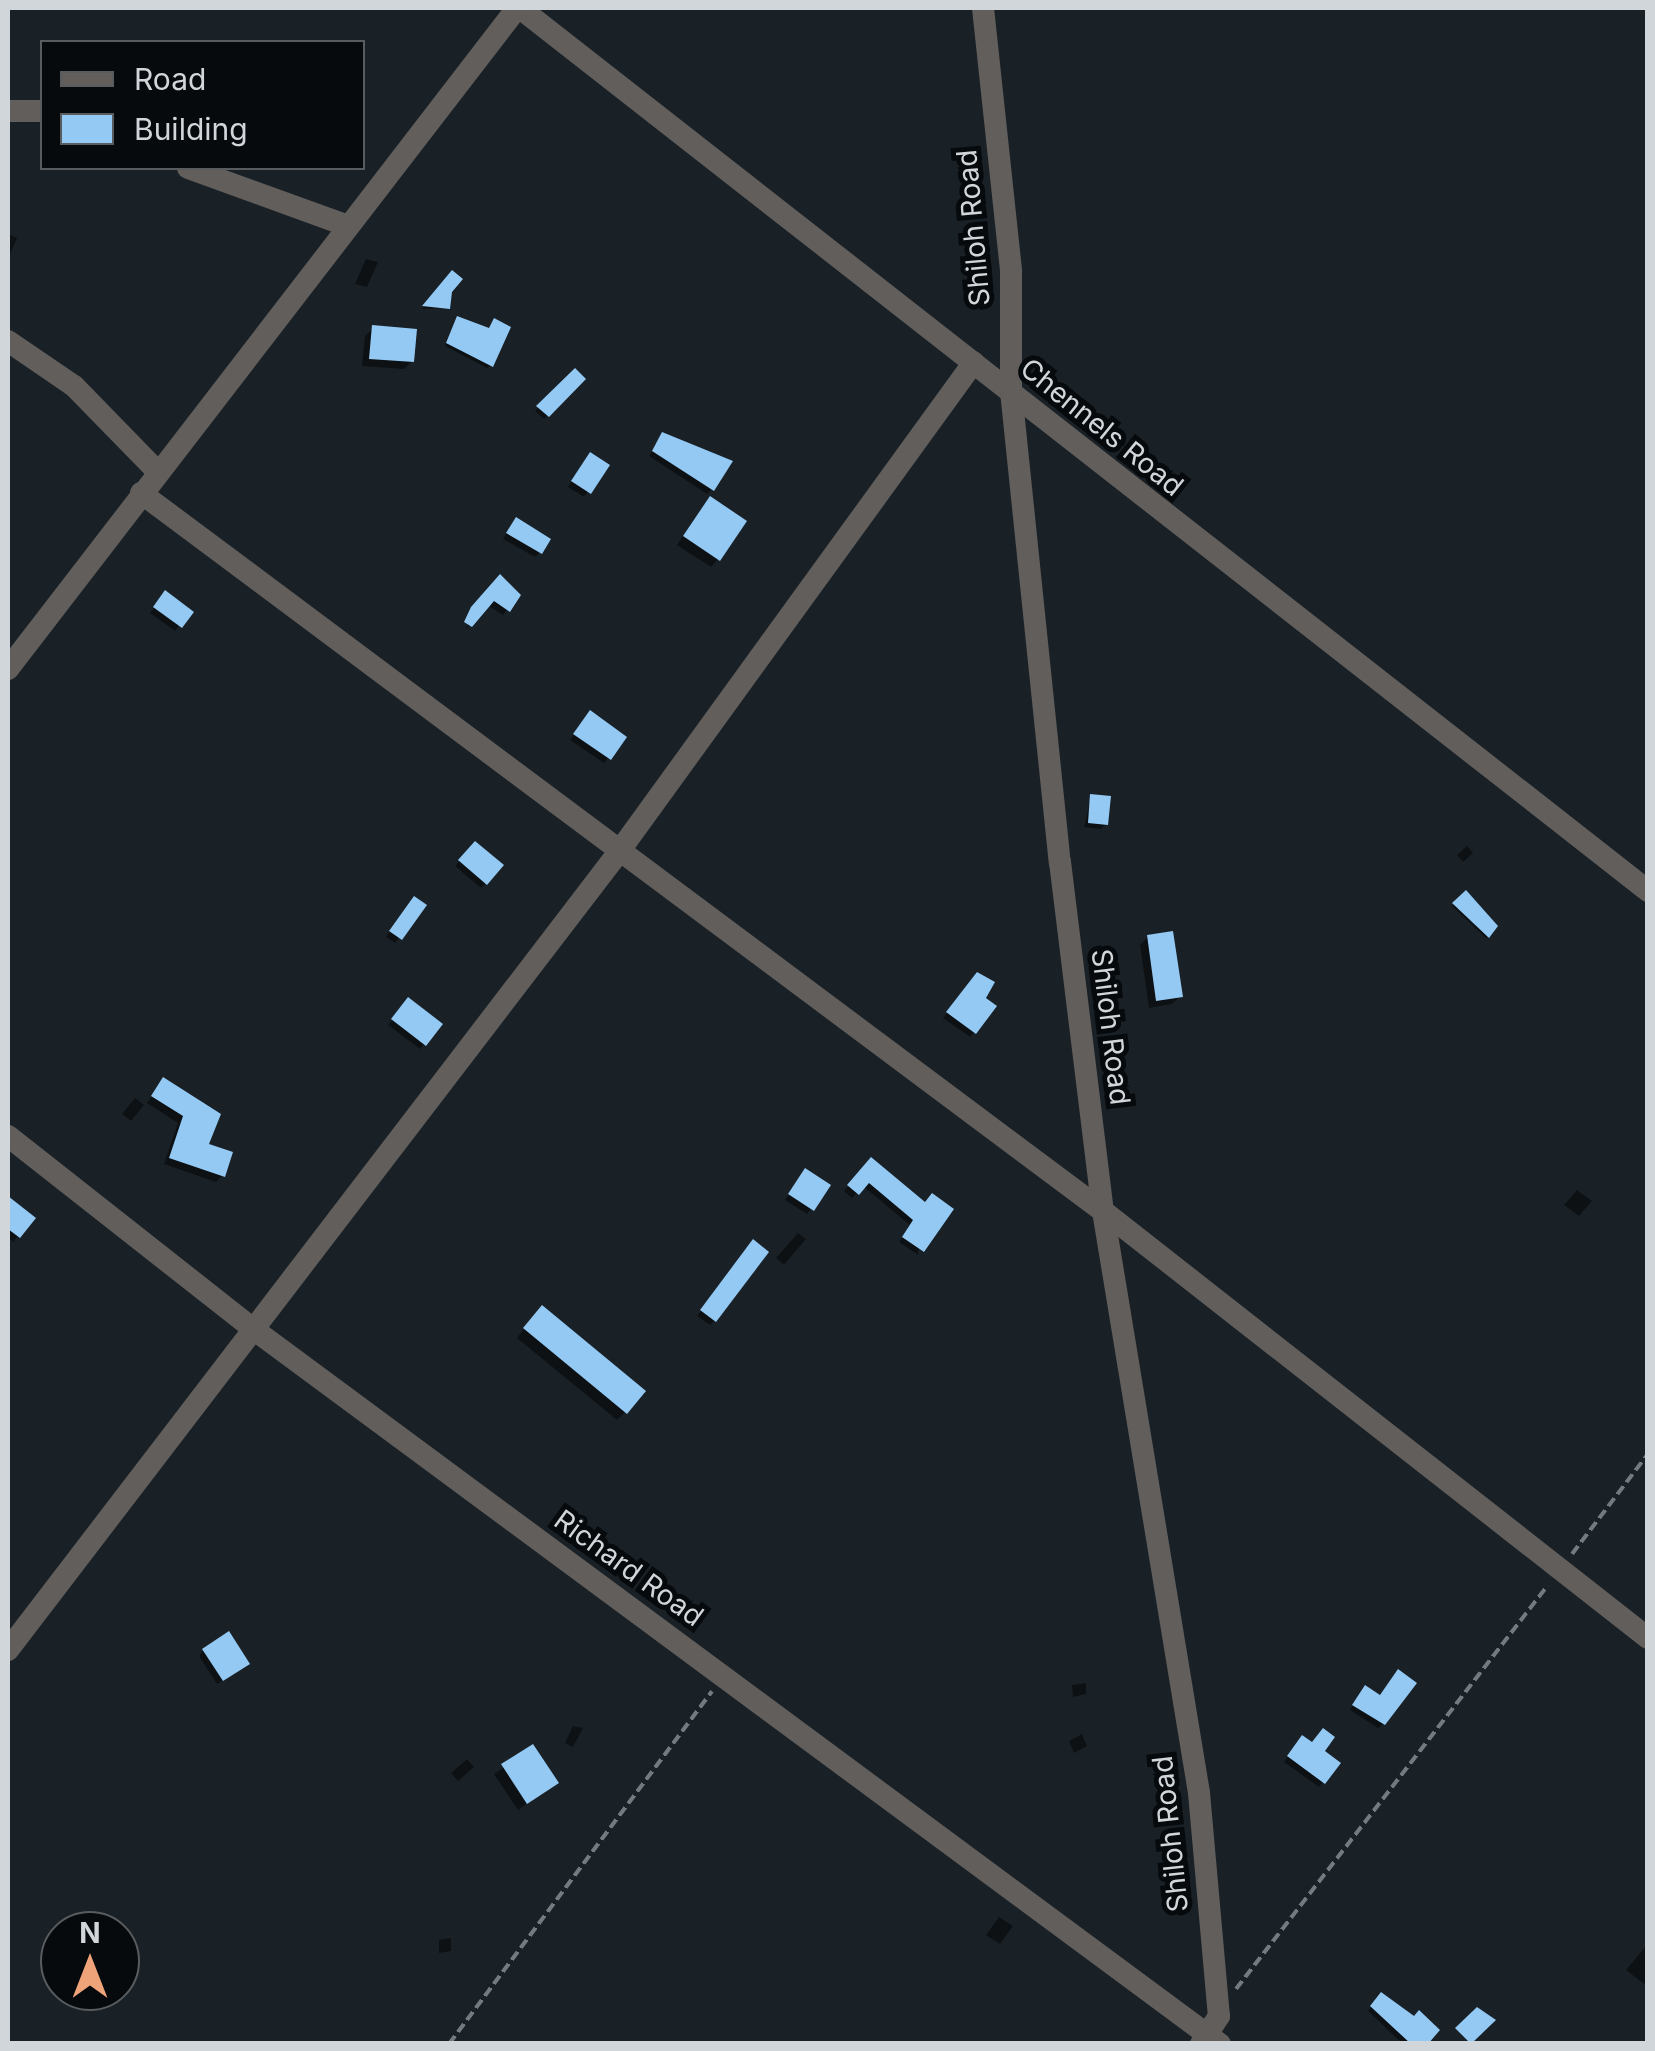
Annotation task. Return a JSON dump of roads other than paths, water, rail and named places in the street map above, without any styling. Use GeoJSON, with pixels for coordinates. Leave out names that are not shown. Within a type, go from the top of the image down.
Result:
{"type":"FeatureCollection","features":[{"type":"Feature","properties":{"kind":"street"},"geometry":{"type":"LineString","coordinates":[[8,669],[519,8]]}},
{"type":"Feature","properties":{"kind":"street","name":"Chennels Road"},"geometry":{"type":"LineString","coordinates":[[519,8],[1648,891]]}},
{"type":"Feature","properties":{"kind":"street","name":"Shiloh Road"},"geometry":{"type":"LineString","coordinates":[[983,8],[1010,272],[1012,391],[1033,628],[1104,1211],[1178,1642],[1212,2034]]}},
{"type":"Feature","properties":{"kind":"street"},"geometry":{"type":"LineString","coordinates":[[8,111],[40,110]]}},
{"type":"Feature","properties":{"kind":"street"},"geometry":{"type":"LineString","coordinates":[[194,170],[348,226]]}},
{"type":"Feature","properties":{"kind":"street"},"geometry":{"type":"LineString","coordinates":[[8,340],[74,386],[158,472]]}},
{"type":"Feature","properties":{"kind":"street"},"geometry":{"type":"LineString","coordinates":[[8,1650],[618,853],[974,362]]}},
{"type":"Feature","properties":{"kind":"street"},"geometry":{"type":"LineString","coordinates":[[141,493],[618,853],[1104,1211],[1648,1638]]}},
{"type":"Feature","properties":{"kind":"street","name":"Richard Road"},"geometry":{"type":"LineString","coordinates":[[8,1136],[252,1328],[1212,2034]]}}]}
